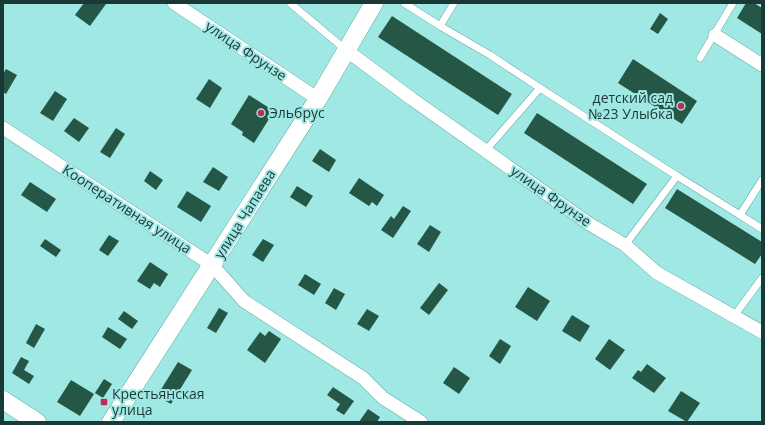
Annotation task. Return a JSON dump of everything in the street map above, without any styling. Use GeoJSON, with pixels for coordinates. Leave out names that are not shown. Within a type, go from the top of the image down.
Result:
{"type":"FeatureCollection","features":[{"type":"Feature","properties":{"kind":"street","name":"улица Фрунзе"},"geometry":{"type":"LineString","coordinates":[[174,3],[318,99]]}},
{"type":"Feature","properties":{"kind":"street","name":"улица Чапаева"},"geometry":{"type":"LineString","coordinates":[[111,422],[318,99],[374,3]]}},
{"type":"Feature","properties":{"kind":"street"},"geometry":{"type":"LineString","coordinates":[[715,35],[762,65]]}},
{"type":"Feature","properties":{"kind":"street","name":"улица Фрунзе"},"geometry":{"type":"LineString","coordinates":[[346,50],[412,99],[588,223],[625,246],[657,273],[762,332]]}},
{"type":"Feature","properties":{"kind":"street","name":"Кооперативная улица"},"geometry":{"type":"LineString","coordinates":[[3,128],[212,265],[244,301],[363,378],[383,398],[421,422]]}},
{"type":"Feature","properties":{"kind":"street"},"geometry":{"type":"LineString","coordinates":[[3,400],[37,422]]}},
{"type":"Feature","properties":{"kind":"lane"},"geometry":{"type":"LineString","coordinates":[[290,3],[346,50]]}},
{"type":"Feature","properties":{"kind":"lane"},"geometry":{"type":"LineString","coordinates":[[404,3],[490,55],[762,229]]}},
{"type":"Feature","properties":{"kind":"lane"},"geometry":{"type":"LineString","coordinates":[[440,26],[454,3]]}},
{"type":"Feature","properties":{"kind":"lane"},"geometry":{"type":"LineString","coordinates":[[700,58],[733,3]]}},
{"type":"Feature","properties":{"kind":"lane"},"geometry":{"type":"LineString","coordinates":[[486,150],[540,88]]}},
{"type":"Feature","properties":{"kind":"lane"},"geometry":{"type":"LineString","coordinates":[[625,246],[677,176]]}},
{"type":"Feature","properties":{"kind":"lane"},"geometry":{"type":"LineString","coordinates":[[740,215],[762,180]]}},
{"type":"Feature","properties":{"kind":"lane"},"geometry":{"type":"LineString","coordinates":[[734,316],[762,278]]}},
{"type":"Feature","properties":{"kind":"building"},"geometry":{"type":"Polygon","coordinates":[[[84,3],[106,4],[90,26],[75,15],[84,3]]]}},
{"type":"Feature","properties":{"kind":"building"},"geometry":{"type":"Polygon","coordinates":[[[746,3],[754,3],[762,8],[762,34],[737,18],[746,3]]]}},
{"type":"Feature","properties":{"kind":"building"},"geometry":{"type":"Polygon","coordinates":[[[660,13],[668,19],[658,34],[650,29],[660,13]]]}},
{"type":"Feature","properties":{"kind":"building"},"geometry":{"type":"Polygon","coordinates":[[[392,16],[512,94],[498,115],[378,37],[392,16]]]}},
{"type":"Feature","properties":{"kind":"building"},"geometry":{"type":"Polygon","coordinates":[[[633,59],[697,101],[682,124],[618,83],[633,59]]]}},
{"type":"Feature","properties":{"kind":"building"},"geometry":{"type":"Polygon","coordinates":[[[6,69],[17,75],[6,94],[3,92],[3,74],[6,69]]]}},
{"type":"Feature","properties":{"kind":"building"},"geometry":{"type":"Polygon","coordinates":[[[209,79],[222,88],[210,108],[196,99],[209,79]]]}},
{"type":"Feature","properties":{"kind":"building"},"geometry":{"type":"Polygon","coordinates":[[[55,91],[67,99],[53,121],[40,113],[55,91]]]}},
{"type":"Feature","properties":{"kind":"building"},"geometry":{"type":"Polygon","coordinates":[[[249,95],[274,111],[254,143],[242,135],[243,132],[231,124],[249,95]]]}},
{"type":"Feature","properties":{"kind":"building"},"geometry":{"type":"Polygon","coordinates":[[[537,113],[647,184],[633,204],[524,133],[537,113]]]}},
{"type":"Feature","properties":{"kind":"building"},"geometry":{"type":"Polygon","coordinates":[[[74,118],[89,128],[79,142],[64,131],[74,118]]]}},
{"type":"Feature","properties":{"kind":"building"},"geometry":{"type":"Polygon","coordinates":[[[116,128],[125,134],[110,158],[100,152],[116,128]]]}},
{"type":"Feature","properties":{"kind":"building"},"geometry":{"type":"Polygon","coordinates":[[[320,149],[336,160],[329,172],[312,161],[320,149]]]}},
{"type":"Feature","properties":{"kind":"building"},"geometry":{"type":"Polygon","coordinates":[[[213,167],[228,177],[219,191],[203,182],[213,167]]]}},
{"type":"Feature","properties":{"kind":"building"},"geometry":{"type":"Polygon","coordinates":[[[150,171],[163,180],[156,190],[144,181],[150,171]]]}},
{"type":"Feature","properties":{"kind":"building"},"geometry":{"type":"Polygon","coordinates":[[[359,178],[384,195],[377,206],[372,202],[369,206],[349,193],[359,178]]]}},
{"type":"Feature","properties":{"kind":"building"},"geometry":{"type":"Polygon","coordinates":[[[30,182],[56,199],[47,212],[21,195],[30,182]]]}},
{"type":"Feature","properties":{"kind":"building"},"geometry":{"type":"Polygon","coordinates":[[[297,186],[313,196],[306,207],[290,197],[297,186]]]}},
{"type":"Feature","properties":{"kind":"building"},"geometry":{"type":"Polygon","coordinates":[[[677,189],[762,242],[762,254],[755,264],[665,208],[677,189]]]}},
{"type":"Feature","properties":{"kind":"building"},"geometry":{"type":"Polygon","coordinates":[[[187,191],[211,206],[201,222],[177,207],[187,191]]]}},
{"type":"Feature","properties":{"kind":"building"},"geometry":{"type":"Polygon","coordinates":[[[403,206],[411,211],[393,238],[381,230],[391,216],[394,219],[403,206]]]}},
{"type":"Feature","properties":{"kind":"building"},"geometry":{"type":"Polygon","coordinates":[[[430,225],[441,232],[429,252],[417,244],[430,225]]]}},
{"type":"Feature","properties":{"kind":"building"},"geometry":{"type":"Polygon","coordinates":[[[109,235],[119,241],[108,256],[99,250],[109,235]]]}},
{"type":"Feature","properties":{"kind":"building"},"geometry":{"type":"Polygon","coordinates":[[[45,239],[61,250],[56,257],[40,246],[45,239]]]}},
{"type":"Feature","properties":{"kind":"building"},"geometry":{"type":"Polygon","coordinates":[[[263,239],[274,245],[263,262],[252,255],[263,239]]]}},
{"type":"Feature","properties":{"kind":"building"},"geometry":{"type":"Polygon","coordinates":[[[150,262],[168,274],[160,287],[154,283],[150,289],[137,281],[150,262]]]}},
{"type":"Feature","properties":{"kind":"building"},"geometry":{"type":"Polygon","coordinates":[[[305,274],[321,284],[314,295],[298,285],[305,274]]]}},
{"type":"Feature","properties":{"kind":"building"},"geometry":{"type":"Polygon","coordinates":[[[439,283],[448,290],[429,315],[420,308],[439,283]]]}},
{"type":"Feature","properties":{"kind":"building"},"geometry":{"type":"Polygon","coordinates":[[[528,287],[550,301],[537,321],[515,307],[528,287]]]}},
{"type":"Feature","properties":{"kind":"building"},"geometry":{"type":"Polygon","coordinates":[[[334,288],[345,294],[336,310],[325,303],[334,288]]]}},
{"type":"Feature","properties":{"kind":"building"},"geometry":{"type":"Polygon","coordinates":[[[219,308],[228,313],[216,333],[207,328],[219,308]]]}},
{"type":"Feature","properties":{"kind":"building"},"geometry":{"type":"Polygon","coordinates":[[[367,309],[379,316],[369,331],[357,324],[367,309]]]}},
{"type":"Feature","properties":{"kind":"building"},"geometry":{"type":"Polygon","coordinates":[[[124,311],[138,321],[132,329],[118,319],[124,311]]]}},
{"type":"Feature","properties":{"kind":"building"},"geometry":{"type":"Polygon","coordinates":[[[572,315],[590,326],[580,342],[562,331],[572,315]]]}},
{"type":"Feature","properties":{"kind":"building"},"geometry":{"type":"Polygon","coordinates":[[[36,324],[45,329],[34,348],[26,343],[36,324]]]}},
{"type":"Feature","properties":{"kind":"building"},"geometry":{"type":"Polygon","coordinates":[[[108,327],[127,339],[120,349],[102,337],[108,327]]]}},
{"type":"Feature","properties":{"kind":"building"},"geometry":{"type":"Polygon","coordinates":[[[269,331],[281,339],[265,363],[247,350],[260,332],[265,336],[269,331]]]}},
{"type":"Feature","properties":{"kind":"building"},"geometry":{"type":"Polygon","coordinates":[[[500,339],[511,346],[500,364],[489,356],[500,339]]]}},
{"type":"Feature","properties":{"kind":"building"},"geometry":{"type":"Polygon","coordinates":[[[609,339],[625,350],[610,370],[595,359],[609,339]]]}},
{"type":"Feature","properties":{"kind":"building"},"geometry":{"type":"Polygon","coordinates":[[[21,357],[29,361],[24,370],[34,376],[29,384],[12,373],[21,357]]]}},
{"type":"Feature","properties":{"kind":"building"},"geometry":{"type":"Polygon","coordinates":[[[178,362],[192,370],[171,404],[157,396],[178,362]]]}},
{"type":"Feature","properties":{"kind":"building"},"geometry":{"type":"Polygon","coordinates":[[[647,364],[666,378],[654,393],[632,378],[638,370],[641,372],[647,364]]]}},
{"type":"Feature","properties":{"kind":"building"},"geometry":{"type":"Polygon","coordinates":[[[454,367],[470,378],[459,394],[443,383],[454,367]]]}},
{"type":"Feature","properties":{"kind":"building"},"geometry":{"type":"Polygon","coordinates":[[[104,379],[112,384],[103,398],[95,393],[104,379]]]}},
{"type":"Feature","properties":{"kind":"building"},"geometry":{"type":"Polygon","coordinates":[[[71,380],[94,394],[80,416],[57,402],[71,380]]]}},
{"type":"Feature","properties":{"kind":"building"},"geometry":{"type":"Polygon","coordinates":[[[333,387],[354,401],[344,415],[336,410],[340,404],[327,395],[333,387]]]}},
{"type":"Feature","properties":{"kind":"building"},"geometry":{"type":"Polygon","coordinates":[[[681,391],[700,403],[687,422],[668,411],[681,391]]]}},
{"type":"Feature","properties":{"kind":"building"},"geometry":{"type":"Polygon","coordinates":[[[368,409],[380,417],[377,422],[359,422],[368,409]]]}},
{"type":"Feature","properties":{"kind":"place","name":"детский сад №23 Улыбка"},"geometry":{"type":"Point","coordinates":[681,106]}},
{"type":"Feature","properties":{"kind":"place","name":"Эльбрус"},"geometry":{"type":"Point","coordinates":[261,113]}},
{"type":"Feature","properties":{"kind":"place","name":"Крестьянская улица"},"geometry":{"type":"Point","coordinates":[104,402]}}]}
